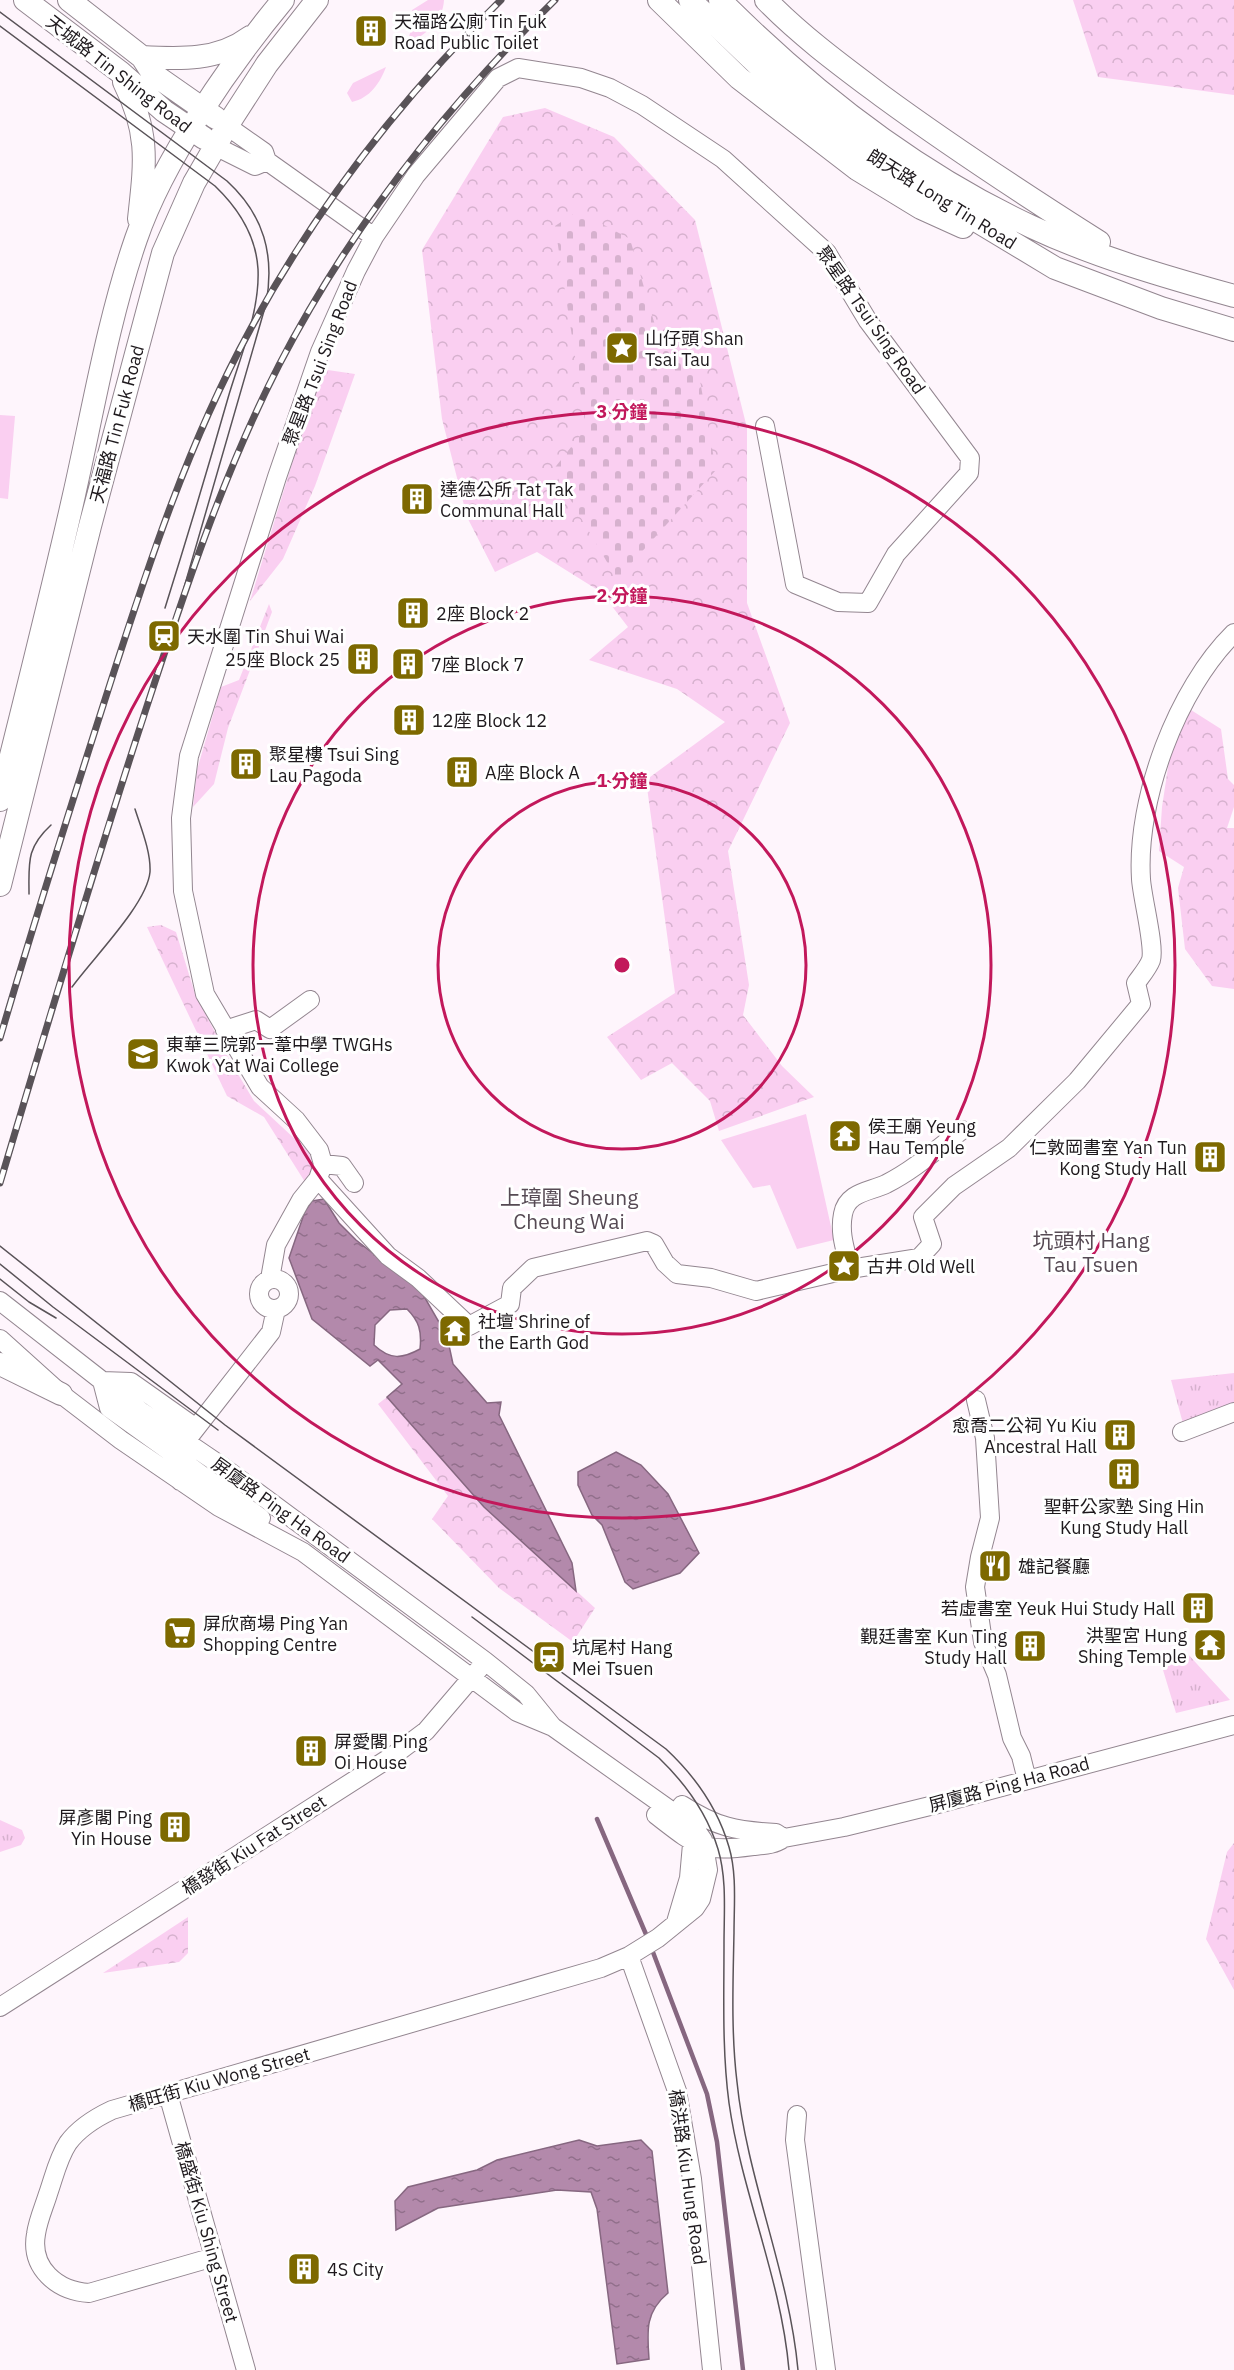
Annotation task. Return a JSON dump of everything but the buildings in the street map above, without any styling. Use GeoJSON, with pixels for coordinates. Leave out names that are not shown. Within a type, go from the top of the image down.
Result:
{"type":"FeatureCollection","features":[{"type":"Feature","properties":{"kind":"main road","name":"天城路 Tin Shing Road"},"geometry":{"type":"LineString","coordinates":[[69,0],[142,57],[153,74],[227,126]]}},
{"type":"Feature","properties":{"kind":"main road","name":"天福路 Tin Fuk Road"},"geometry":{"type":"LineString","coordinates":[[0,800],[65,534],[105,354],[136,238],[176,154],[258,31],[283,0]]}},
{"type":"Feature","properties":{"kind":"main road","name":"天福路 Tin Fuk Road"},"geometry":{"type":"LineString","coordinates":[[0,885],[90,526],[163,253],[194,183],[227,126],[267,64],[317,0]]}},
{"type":"Feature","properties":{"kind":"main road"},"geometry":{"type":"LineString","coordinates":[[659,0],[739,78],[857,169],[921,208],[1055,268]]}},
{"type":"Feature","properties":{"kind":"main road","name":"朗天路 Long Tin Road"},"geometry":{"type":"LineString","coordinates":[[690,0],[774,80],[850,141],[894,171],[1055,268],[1161,308],[1234,330]]}},
{"type":"Feature","properties":{"kind":"main road","name":"朗天路 Long Tin Road"},"geometry":{"type":"LineString","coordinates":[[720,0],[766,44],[849,113],[976,197],[1033,227],[1135,266],[1234,296]]}},
{"type":"Feature","properties":{"kind":"main road"},"geometry":{"type":"LineString","coordinates":[[766,0],[786,20],[860,80],[951,147],[1135,266]]}},
{"type":"Feature","properties":{"kind":"main road","name":"天城路 Tin Shing Road"},"geometry":{"type":"LineString","coordinates":[[26,2],[120,72],[191,130],[216,146]]}},
{"type":"Feature","properties":{"kind":"main road"},"geometry":{"type":"LineString","coordinates":[[142,57],[188,59],[217,54],[244,42],[258,31]]}},
{"type":"Feature","properties":{"kind":"main road"},"geometry":{"type":"LineString","coordinates":[[120,72],[136,106],[144,132],[144,171],[136,238]]}},
{"type":"Feature","properties":{"kind":"main road"},"geometry":{"type":"LineString","coordinates":[[0,1364],[61,1394]]}},
{"type":"Feature","properties":{"kind":"street","name":"聚星路 Tsui Sing Road"},"geometry":{"type":"LineString","coordinates":[[765,426],[795,584],[838,602],[868,603],[896,554],[969,473],[970,458],[868,321],[827,253],[723,159],[642,105],[610,88],[581,78],[542,70],[518,68],[507,71],[498,78],[416,175],[374,237],[320,352],[254,546],[189,756],[181,818],[183,891],[206,994],[260,1087],[296,1120],[319,1150],[320,1171],[388,1256],[418,1278],[469,1326],[510,1304],[512,1288],[534,1268],[647,1241],[654,1244],[665,1263],[677,1274],[711,1278],[756,1291],[850,1269]]}},
{"type":"Feature","properties":{"kind":"street"},"geometry":{"type":"LineString","coordinates":[[227,126],[264,152],[267,161],[374,237]]}},
{"type":"Feature","properties":{"kind":"street"},"geometry":{"type":"LineString","coordinates":[[216,146],[255,166],[267,161]]}},
{"type":"Feature","properties":{"kind":"street"},"geometry":{"type":"LineString","coordinates":[[962,1130],[909,1171],[883,1185],[855,1195],[843,1213],[843,1244],[850,1269],[918,1258],[932,1244],[923,1217],[954,1186],[1009,1148],[1077,1081],[1141,1004],[1136,983],[1152,957],[1141,878],[1146,814],[1157,763],[1198,678],[1217,650],[1234,633]]}},
{"type":"Feature","properties":{"kind":"street"},"geometry":{"type":"LineString","coordinates":[[225,1030],[256,1020],[270,1029],[310,1000]]}},
{"type":"Feature","properties":{"kind":"street"},"geometry":{"type":"LineString","coordinates":[[186,1452],[271,1332],[276,1309],[288,1300],[289,1293],[283,1281],[270,1280],[276,1245],[301,1200],[320,1171],[342,1166],[354,1183]]}},
{"type":"Feature","properties":{"kind":"street"},"geometry":{"type":"LineString","coordinates":[[0,1301],[102,1382],[109,1408],[186,1452]]}},
{"type":"Feature","properties":{"kind":"street","name":"屏廈路 Ping Ha Road"},"geometry":{"type":"LineString","coordinates":[[0,1339],[61,1394],[165,1471],[186,1452]]}},
{"type":"Feature","properties":{"kind":"street"},"geometry":{"type":"LineString","coordinates":[[102,1382],[131,1382],[186,1452]]}},
{"type":"Feature","properties":{"kind":"street"},"geometry":{"type":"LineString","coordinates":[[976,1400],[985,1438],[990,1518],[975,1587],[983,1642],[997,1675],[1012,1738],[1021,1756],[1027,1780]]}},
{"type":"Feature","properties":{"kind":"street"},"geometry":{"type":"LineString","coordinates":[[1182,1432],[1234,1412]]}},
{"type":"Feature","properties":{"kind":"street","name":"屏廈路 Ping Ha Road"},"geometry":{"type":"LineString","coordinates":[[186,1452],[219,1507],[285,1540],[517,1712],[553,1727],[627,1780],[641,1777],[697,1833]]}},
{"type":"Feature","properties":{"kind":"street","name":"屏廈路 Ping Ha Road"},"geometry":{"type":"LineString","coordinates":[[186,1452],[485,1661],[526,1694],[553,1727]]}},
{"type":"Feature","properties":{"kind":"street","name":"橋發街 Kiu Fat Street"},"geometry":{"type":"LineString","coordinates":[[2,2007],[360,1777],[426,1731],[485,1661]]}},
{"type":"Feature","properties":{"kind":"street","name":"屏廈路 Ping Ha Road"},"geometry":{"type":"LineString","coordinates":[[627,1780],[628,1795],[730,1849],[777,1843],[784,1838],[844,1827],[1234,1725]]}},
{"type":"Feature","properties":{"kind":"street","name":"屏廈路 Ping Ha Road"},"geometry":{"type":"LineString","coordinates":[[697,1833],[729,1829],[776,1833],[784,1838]]}},
{"type":"Feature","properties":{"kind":"street","name":"橋旺街 Kiu Wong Street"},"geometry":{"type":"LineString","coordinates":[[214,2257],[89,2293],[77,2292],[56,2284],[47,2276],[36,2255],[36,2233],[59,2159],[68,2143],[95,2118],[111,2110],[601,1968],[633,1953],[658,1938],[676,1922],[689,1878],[697,1833]]}},
{"type":"Feature","properties":{"kind":"street","name":"橋洪路 Kiu Hung Road"},"geometry":{"type":"LineString","coordinates":[[633,1953],[677,2091],[692,2179],[712,2370]]}},
{"type":"Feature","properties":{"kind":"street","name":"橋盛街 Kiu Shing Street"},"geometry":{"type":"LineString","coordinates":[[168,2094],[246,2370]]}},
{"type":"Feature","properties":{"kind":"street"},"geometry":{"type":"LineString","coordinates":[[797,2115],[795,2140],[826,2370]]}},
{"type":"Feature","properties":{"kind":"green space"},"geometry":{"type":"Polygon","coordinates":[[[428,0],[444,0],[440,15],[432,27],[407,44],[412,26],[412,10],[428,0]]]}},
{"type":"Feature","properties":{"kind":"green space"},"geometry":{"type":"Polygon","coordinates":[[[1073,0],[1234,0],[1234,95],[1098,77],[1073,0]]]}},
{"type":"Feature","properties":{"kind":"green space"},"geometry":{"type":"Polygon","coordinates":[[[386,67],[374,89],[364,97],[352,102],[347,93],[353,83],[386,67]]]}},
{"type":"Feature","properties":{"kind":"green space"},"geometry":{"type":"Polygon","coordinates":[[[545,108],[614,137],[695,220],[747,428],[747,603],[790,723],[728,851],[749,985],[743,1015],[782,1066],[814,1097],[719,1131],[710,1101],[672,1063],[641,1080],[607,1037],[675,993],[646,780],[725,722],[677,689],[589,660],[628,627],[601,592],[537,552],[495,572],[467,517],[442,419],[422,250],[503,117],[545,108]]]}},
{"type":"Feature","properties":{"kind":"green space"},"geometry":{"type":"Polygon","coordinates":[[[578,211],[630,239],[661,346],[697,364],[716,470],[617,579],[553,470],[586,428],[555,226],[578,211]]]}},
{"type":"Feature","properties":{"kind":"green space"},"geometry":{"type":"Polygon","coordinates":[[[321,369],[355,374],[315,486],[283,559],[250,601],[321,369]]]}},
{"type":"Feature","properties":{"kind":"green space"},"geometry":{"type":"Polygon","coordinates":[[[0,415],[15,416],[8,499],[0,498],[0,415]]]}},
{"type":"Feature","properties":{"kind":"green space"},"geometry":{"type":"Polygon","coordinates":[[[269,604],[272,612],[228,728],[214,784],[193,807],[197,770],[221,687],[239,680],[269,604]]]}},
{"type":"Feature","properties":{"kind":"green space"},"geometry":{"type":"Polygon","coordinates":[[[1191,710],[1221,729],[1228,779],[1234,785],[1234,807],[1227,828],[1234,828],[1234,989],[1212,986],[1185,949],[1178,888],[1184,867],[1159,851],[1162,807],[1171,748],[1191,710]]]}},
{"type":"Feature","properties":{"kind":"green space"},"geometry":{"type":"Polygon","coordinates":[[[161,925],[176,932],[195,994],[254,1101],[309,1152],[313,1167],[305,1182],[264,1117],[227,1096],[147,927],[161,925]]]}},
{"type":"Feature","properties":{"kind":"green space"},"geometry":{"type":"Polygon","coordinates":[[[806,1114],[834,1240],[797,1249],[770,1185],[753,1188],[721,1140],[806,1114]]]}},
{"type":"Feature","properties":{"kind":"green space"},"geometry":{"type":"Polygon","coordinates":[[[1234,1373],[1234,1407],[1184,1427],[1171,1380],[1234,1373]]]}},
{"type":"Feature","properties":{"kind":"green space"},"geometry":{"type":"Polygon","coordinates":[[[387,1397],[484,1507],[595,1608],[573,1642],[499,1588],[432,1519],[448,1496],[378,1404],[387,1397]]]}},
{"type":"Feature","properties":{"kind":"green space"},"geometry":{"type":"Polygon","coordinates":[[[1186,1652],[1230,1700],[1176,1713],[1163,1670],[1186,1652]]]}},
{"type":"Feature","properties":{"kind":"green space"},"geometry":{"type":"Polygon","coordinates":[[[0,1820],[22,1830],[25,1838],[21,1845],[0,1852],[0,1820]]]}},
{"type":"Feature","properties":{"kind":"green space"},"geometry":{"type":"Polygon","coordinates":[[[1234,1843],[1234,1990],[1206,1939],[1227,1852],[1234,1843]]]}},
{"type":"Feature","properties":{"kind":"green space"},"geometry":{"type":"Polygon","coordinates":[[[188,1917],[188,1953],[179,1962],[103,1973],[188,1917]]]}},
{"type":"Feature","properties":{"kind":"water"},"geometry":{"type":"Polygon","coordinates":[[[324,1199],[339,1223],[356,1240],[421,1291],[447,1336],[453,1364],[487,1403],[501,1402],[499,1415],[572,1563],[576,1591],[484,1507],[387,1397],[402,1384],[378,1360],[370,1366],[312,1319],[289,1258],[305,1211],[312,1201],[324,1199]],[[407,1309],[390,1310],[375,1325],[374,1345],[385,1353],[396,1356],[407,1355],[420,1349],[419,1327],[407,1309]]]}},
{"type":"Feature","properties":{"kind":"water"},"geometry":{"type":"Polygon","coordinates":[[[616,1452],[641,1465],[668,1494],[699,1553],[680,1573],[633,1589],[625,1582],[602,1525],[592,1515],[578,1485],[578,1472],[616,1452]]]}},
{"type":"Feature","properties":{"kind":"water"},"geometry":{"type":"Polygon","coordinates":[[[579,2140],[597,2146],[641,2140],[652,2151],[668,2293],[660,2300],[651,2315],[648,2331],[649,2359],[617,2364],[597,2209],[591,2192],[557,2190],[438,2208],[396,2230],[395,2201],[408,2187],[477,2170],[497,2160],[579,2140]]]}},
{"type":"Feature","properties":{"kind":"waterway"},"geometry":{"type":"LineString","coordinates":[[597,1819],[648,1939]]}},
{"type":"Feature","properties":{"kind":"waterway"},"geometry":{"type":"LineString","coordinates":[[651,1947],[707,2094],[717,2142],[743,2370]]}},
{"type":"Feature","properties":{"kind":"tram line"},"geometry":{"type":"LineString","coordinates":[[0,12],[227,181],[250,208],[264,237],[269,269],[266,304],[177,612]]}},
{"type":"Feature","properties":{"kind":"tram line"},"geometry":{"type":"LineString","coordinates":[[0,26],[215,186],[239,214],[254,245],[258,285],[253,318],[165,608]]}},
{"type":"Feature","properties":{"kind":"tram line"},"geometry":{"type":"LineString","coordinates":[[72,987],[130,915],[147,885],[150,872],[149,856],[135,809]]}},
{"type":"Feature","properties":{"kind":"tram line"},"geometry":{"type":"LineString","coordinates":[[29,894],[29,865],[33,849],[51,825]]}},
{"type":"Feature","properties":{"kind":"tram line"},"geometry":{"type":"LineString","coordinates":[[0,1246],[225,1425],[666,1749],[696,1782],[719,1819],[732,1857],[734,1890],[733,2026],[737,2082],[749,2155],[786,2297],[798,2370]]}},
{"type":"Feature","properties":{"kind":"tram line"},"geometry":{"type":"LineString","coordinates":[[0,1264],[53,1307],[218,1430]]}},
{"type":"Feature","properties":{"kind":"tram line"},"geometry":{"type":"LineString","coordinates":[[0,1279],[29,1302],[56,1318]]}},
{"type":"Feature","properties":{"kind":"tram line"},"geometry":{"type":"LineString","coordinates":[[472,1617],[659,1758],[694,1799],[708,1823],[721,1860],[724,1884],[724,2024],[729,2103],[743,2170],[778,2302],[789,2370]]}},
{"type":"Feature","properties":{"kind":"railway"},"geometry":{"type":"LineString","coordinates":[[0,1038],[68,816],[140,594],[171,504],[207,416],[250,330],[303,241],[332,198],[395,115],[429,75],[501,0]]}},
{"type":"Feature","properties":{"kind":"railway"},"geometry":{"type":"LineString","coordinates":[[0,1183],[89,888],[160,667],[205,536],[258,407],[307,314],[337,265],[402,171],[475,83],[555,0]]}},
{"type":"Feature","properties":{"kind":"place","name":"天福路公廁 Tin Fuk Road Public Toilet"},"geometry":{"type":"Point","coordinates":[371,31]}},
{"type":"Feature","properties":{"kind":"place","name":"山仔頭 Shan Tsai Tau"},"geometry":{"type":"Point","coordinates":[622,348]}},
{"type":"Feature","properties":{"kind":"place","name":"達德公所 Tat Tak Communal Hall"},"geometry":{"type":"Point","coordinates":[417,499]}},
{"type":"Feature","properties":{"kind":"place","name":"2座 Block 2"},"geometry":{"type":"Point","coordinates":[413,613]}},
{"type":"Feature","properties":{"kind":"place","name":"天水圍 Tin Shui Wai"},"geometry":{"type":"Point","coordinates":[164,636]}},
{"type":"Feature","properties":{"kind":"place","name":"25座 Block 25"},"geometry":{"type":"Point","coordinates":[363,659]}},
{"type":"Feature","properties":{"kind":"place","name":"7座 Block 7"},"geometry":{"type":"Point","coordinates":[408,664]}},
{"type":"Feature","properties":{"kind":"place","name":"12座 Block 12"},"geometry":{"type":"Point","coordinates":[409,720]}},
{"type":"Feature","properties":{"kind":"place","name":"聚星樓 Tsui Sing Lau Pagoda"},"geometry":{"type":"Point","coordinates":[246,764]}},
{"type":"Feature","properties":{"kind":"place","name":"A座 Block A"},"geometry":{"type":"Point","coordinates":[462,772]}},
{"type":"Feature","properties":{"kind":"place","name":"東華三院郭一葦中學 TWGHs Kwok Yat Wai College"},"geometry":{"type":"Point","coordinates":[143,1054]}},
{"type":"Feature","properties":{"kind":"place","name":"侯王廟 Yeung Hau Temple"},"geometry":{"type":"Point","coordinates":[845,1136]}},
{"type":"Feature","properties":{"kind":"place","name":"仁敦岡書室 Yan Tun Kong Study Hall"},"geometry":{"type":"Point","coordinates":[1210,1157]}},
{"type":"Feature","properties":{"kind":"place","name":"古井 Old Well"},"geometry":{"type":"Point","coordinates":[844,1266]}},
{"type":"Feature","properties":{"kind":"place","name":"社壇 Shrine of the Earth God"},"geometry":{"type":"Point","coordinates":[455,1331]}},
{"type":"Feature","properties":{"kind":"place","name":"愈喬二公祠 Yu Kiu Ancestral Hall"},"geometry":{"type":"Point","coordinates":[1120,1435]}},
{"type":"Feature","properties":{"kind":"place","name":"聖軒公家塾 Sing Hin Kung Study Hall"},"geometry":{"type":"Point","coordinates":[1124,1474]}},
{"type":"Feature","properties":{"kind":"place","name":"雄記餐廳"},"geometry":{"type":"Point","coordinates":[995,1566]}},
{"type":"Feature","properties":{"kind":"place","name":"若虛書室 Yeuk Hui Study Hall"},"geometry":{"type":"Point","coordinates":[1198,1608]}},
{"type":"Feature","properties":{"kind":"place","name":"屏欣商場 Ping Yan Shopping Centre"},"geometry":{"type":"Point","coordinates":[180,1633]}},
{"type":"Feature","properties":{"kind":"place","name":"洪聖宮 Hung Shing Temple"},"geometry":{"type":"Point","coordinates":[1210,1645]}},
{"type":"Feature","properties":{"kind":"place","name":"覲廷書室 Kun Ting Study Hall"},"geometry":{"type":"Point","coordinates":[1030,1646]}},
{"type":"Feature","properties":{"kind":"place","name":"坑尾村 Hang Mei Tsuen"},"geometry":{"type":"Point","coordinates":[549,1657]}},
{"type":"Feature","properties":{"kind":"place","name":"屏愛閣 Ping Oi House"},"geometry":{"type":"Point","coordinates":[311,1751]}},
{"type":"Feature","properties":{"kind":"place","name":"屏彥閣 Ping Yin House"},"geometry":{"type":"Point","coordinates":[175,1827]}},
{"type":"Feature","properties":{"kind":"place","name":"4S City"},"geometry":{"type":"Point","coordinates":[304,2269]}},
{"type":"Feature","properties":{"kind":"district","name":"上璋圍 Sheung Cheung Wai"},"geometry":{"type":"Point","coordinates":[569,1209]}},
{"type":"Feature","properties":{"kind":"district","name":"坑頭村 Hang Tau Tsuen"},"geometry":{"type":"Point","coordinates":[1091,1252]}}]}
